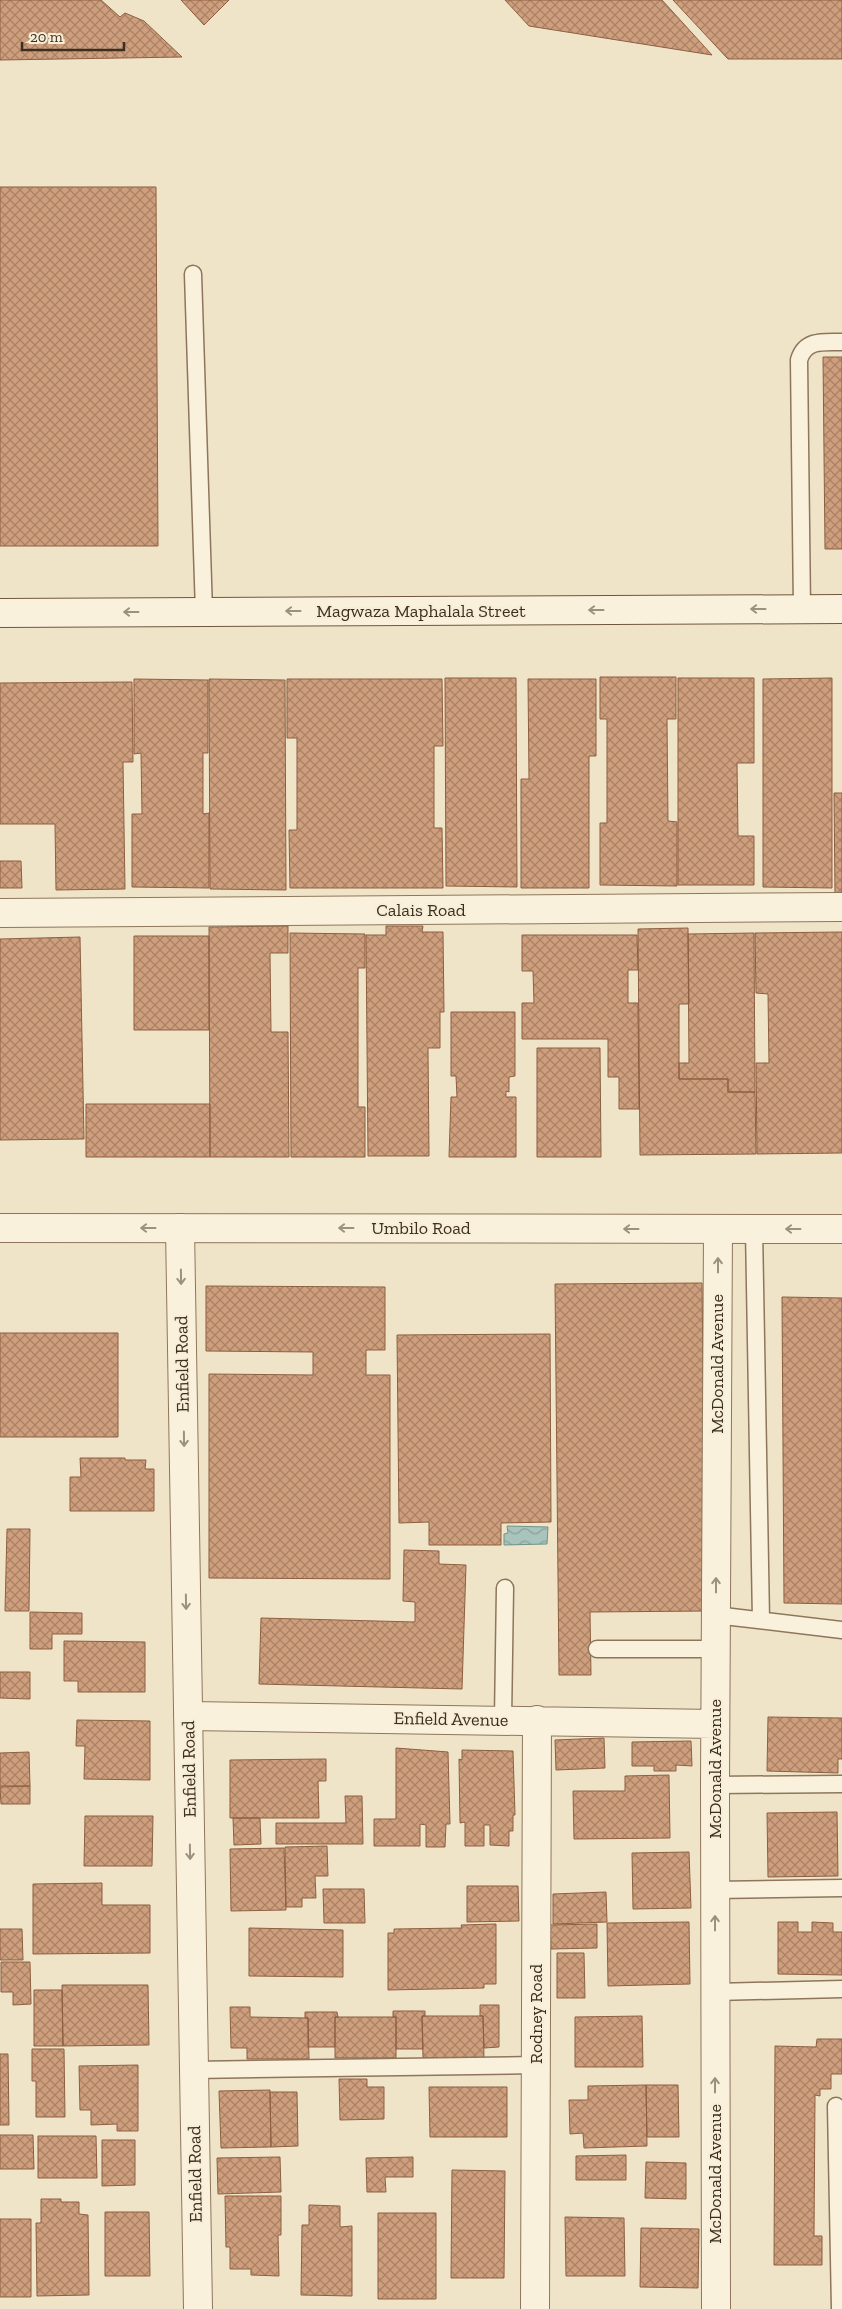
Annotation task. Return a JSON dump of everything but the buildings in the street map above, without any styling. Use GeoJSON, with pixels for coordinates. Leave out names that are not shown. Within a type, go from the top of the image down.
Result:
{"type":"FeatureCollection","features":[{"type":"Feature","properties":{"kind":"street","name":"Magwaza Maphalala Street"},"geometry":{"type":"LineString","coordinates":[[0,613],[842,609]]}},
{"type":"Feature","properties":{"kind":"street","name":"Calais Road"},"geometry":{"type":"LineString","coordinates":[[0,913],[842,908]]}},
{"type":"Feature","properties":{"kind":"street","name":"Umbilo Road"},"geometry":{"type":"LineString","coordinates":[[0,1228],[842,1229]]}},
{"type":"Feature","properties":{"kind":"street","name":"Enfield Road"},"geometry":{"type":"LineString","coordinates":[[180,1228],[198,2309]]}},
{"type":"Feature","properties":{"kind":"street","name":"McDonald Avenue"},"geometry":{"type":"LineString","coordinates":[[716,2309],[715,1724],[718,1229]]}},
{"type":"Feature","properties":{"kind":"street","name":"Enfield Avenue"},"geometry":{"type":"LineString","coordinates":[[188,1716],[503,1719],[715,1724]]}},
{"type":"Feature","properties":{"kind":"street","name":"Rodney Road"},"geometry":{"type":"LineString","coordinates":[[535,2309],[537,1720]]}},
{"type":"Feature","properties":{"kind":"lane"},"geometry":{"type":"LineString","coordinates":[[193,274],[204,612]]}},
{"type":"Feature","properties":{"kind":"lane"},"geometry":{"type":"LineString","coordinates":[[802,609],[799,360],[801,351],[811,344],[816,342],[842,342]]}},
{"type":"Feature","properties":{"kind":"lane"},"geometry":{"type":"LineString","coordinates":[[754,1229],[761,1620]]}},
{"type":"Feature","properties":{"kind":"lane"},"geometry":{"type":"LineString","coordinates":[[503,1719],[505,1588]]}},
{"type":"Feature","properties":{"kind":"lane"},"geometry":{"type":"LineString","coordinates":[[716,1615],[842,1630]]}},
{"type":"Feature","properties":{"kind":"lane"},"geometry":{"type":"LineString","coordinates":[[597,1649],[716,1649]]}},
{"type":"Feature","properties":{"kind":"lane"},"geometry":{"type":"LineString","coordinates":[[715,1785],[842,1784]]}},
{"type":"Feature","properties":{"kind":"lane"},"geometry":{"type":"LineString","coordinates":[[715,1890],[842,1888]]}},
{"type":"Feature","properties":{"kind":"lane"},"geometry":{"type":"LineString","coordinates":[[715,1992],[842,1989]]}},
{"type":"Feature","properties":{"kind":"lane"},"geometry":{"type":"LineString","coordinates":[[194,2070],[536,2064]]}},
{"type":"Feature","properties":{"kind":"lane"},"geometry":{"type":"LineString","coordinates":[[836,2106],[840,2309]]}},
{"type":"Feature","properties":{"kind":"water"},"geometry":{"type":"Polygon","coordinates":[[[507,1526],[548,1527],[547,1544],[504,1545],[504,1534],[508,1533],[507,1526]]]}}]}
